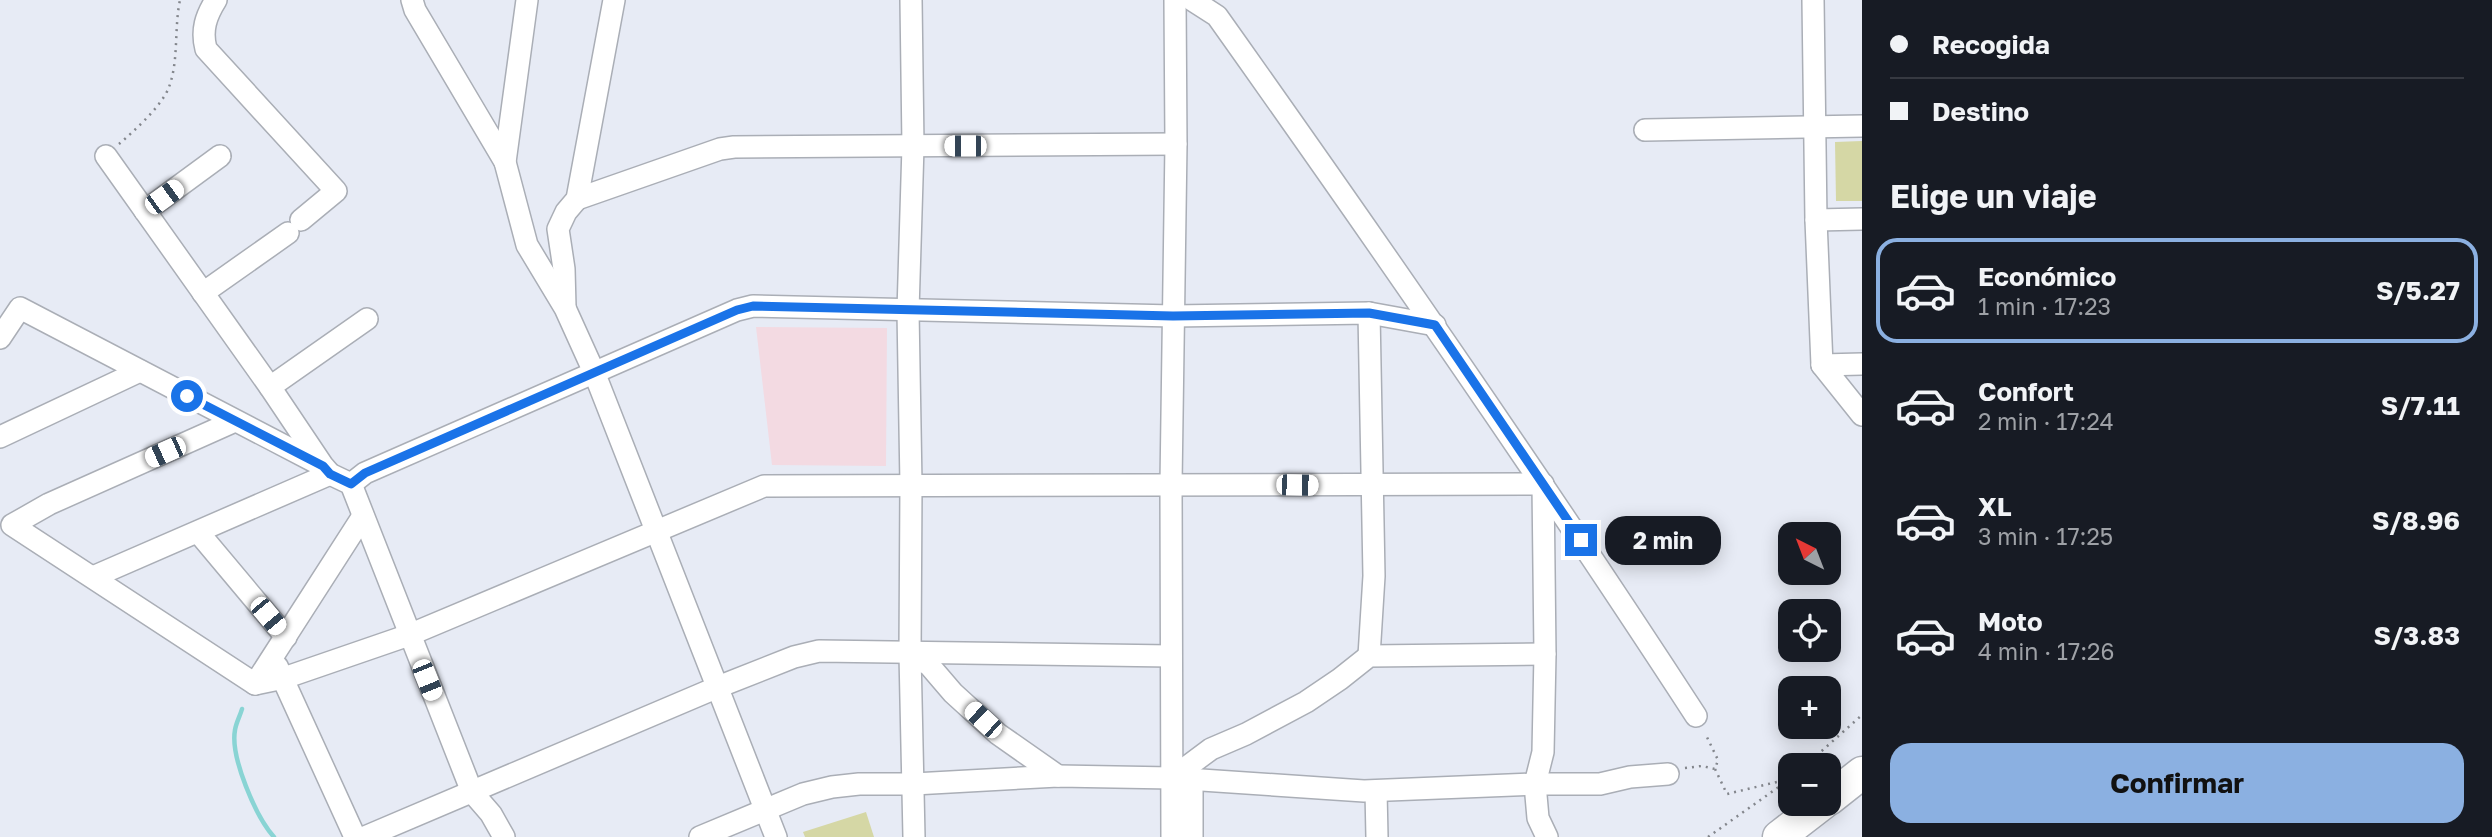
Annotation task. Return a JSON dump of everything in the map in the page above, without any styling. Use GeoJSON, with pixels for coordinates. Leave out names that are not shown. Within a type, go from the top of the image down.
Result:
{"type":"FeatureCollection","features":[{"type":"Feature","properties":{"kind":"highway"},"geometry":{"type":"LineString","coordinates":[[1841,790],[1862,773]]}},
{"type":"Feature","properties":{"kind":"highway"},"geometry":{"type":"LineString","coordinates":[[1779,837],[1806,816]]}},
{"type":"Feature","properties":{"kind":"street"},"geometry":{"type":"LineString","coordinates":[[203,293],[295,227],[336,191],[206,49],[203,34],[207,15],[216,0]]}},
{"type":"Feature","properties":{"kind":"street"},"geometry":{"type":"LineString","coordinates":[[412,0],[415,10],[505,162],[527,245],[565,308],[594,372],[776,837]]}},
{"type":"Feature","properties":{"kind":"street"},"geometry":{"type":"LineString","coordinates":[[505,162],[527,0]]}},
{"type":"Feature","properties":{"kind":"street"},"geometry":{"type":"LineString","coordinates":[[911,0],[913,146],[908,311],[914,837]]}},
{"type":"Feature","properties":{"kind":"street"},"geometry":{"type":"LineString","coordinates":[[1175,0],[1171,656],[1182,779],[1192,837]]}},
{"type":"Feature","properties":{"kind":"street"},"geometry":{"type":"LineString","coordinates":[[1192,0],[1217,16],[1435,325],[1696,716]]}},
{"type":"Feature","properties":{"kind":"street"},"geometry":{"type":"LineString","coordinates":[[1813,0],[1816,220],[1822,365],[1862,415]]}},
{"type":"Feature","properties":{"kind":"street"},"geometry":{"type":"LineString","coordinates":[[565,308],[565,269],[558,229],[566,212],[577,199],[615,2]]}},
{"type":"Feature","properties":{"kind":"street"},"geometry":{"type":"LineString","coordinates":[[1645,130],[1862,126]]}},
{"type":"Feature","properties":{"kind":"street"},"geometry":{"type":"LineString","coordinates":[[577,199],[720,149],[734,147],[1176,144]]}},
{"type":"Feature","properties":{"kind":"street"},"geometry":{"type":"LineString","coordinates":[[106,156],[326,470]]}},
{"type":"Feature","properties":{"kind":"street"},"geometry":{"type":"LineString","coordinates":[[145,211],[220,156]]}},
{"type":"Feature","properties":{"kind":"street"},"geometry":{"type":"LineString","coordinates":[[1816,220],[1862,219]]}},
{"type":"Feature","properties":{"kind":"street"},"geometry":{"type":"LineString","coordinates":[[351,484],[365,473],[737,310],[753,306],[1173,316],[1369,313],[1435,325]]}},
{"type":"Feature","properties":{"kind":"street"},"geometry":{"type":"LineString","coordinates":[[0,338],[20,308],[351,484],[472,792],[491,814],[504,837]]}},
{"type":"Feature","properties":{"kind":"street"},"geometry":{"type":"LineString","coordinates":[[1369,313],[1374,486],[1374,576],[1369,656]]}},
{"type":"Feature","properties":{"kind":"street"},"geometry":{"type":"LineString","coordinates":[[270,387],[367,319]]}},
{"type":"Feature","properties":{"kind":"street"},"geometry":{"type":"LineString","coordinates":[[1822,365],[1862,364]]}},
{"type":"Feature","properties":{"kind":"street"},"geometry":{"type":"LineString","coordinates":[[0,436],[140,371]]}},
{"type":"Feature","properties":{"kind":"street"},"geometry":{"type":"LineString","coordinates":[[235,421],[50,504],[12,525],[255,684],[284,678],[410,635],[764,486],[1543,484]]}},
{"type":"Feature","properties":{"kind":"street"},"geometry":{"type":"LineString","coordinates":[[93,577],[198,532],[326,470]]}},
{"type":"Feature","properties":{"kind":"street"},"geometry":{"type":"LineString","coordinates":[[1543,484],[1543,752],[1535,784],[1538,818],[1548,837]]}},
{"type":"Feature","properties":{"kind":"street"},"geometry":{"type":"LineString","coordinates":[[255,684],[363,516]]}},
{"type":"Feature","properties":{"kind":"street"},"geometry":{"type":"LineString","coordinates":[[198,532],[286,637]]}},
{"type":"Feature","properties":{"kind":"street"},"geometry":{"type":"LineString","coordinates":[[0,533],[133,619]]}},
{"type":"Feature","properties":{"kind":"street"},"geometry":{"type":"LineString","coordinates":[[365,837],[718,687],[794,657],[820,651],[1171,656]]}},
{"type":"Feature","properties":{"kind":"street"},"geometry":{"type":"LineString","coordinates":[[910,654],[929,665],[953,693],[998,734],[1058,776]]}},
{"type":"Feature","properties":{"kind":"street"},"geometry":{"type":"LineString","coordinates":[[1172,837],[1172,801],[1182,779],[1211,749],[1306,702],[1369,656],[1545,654]]}},
{"type":"Feature","properties":{"kind":"street"},"geometry":{"type":"LineString","coordinates":[[272,659],[284,678],[355,837]]}},
{"type":"Feature","properties":{"kind":"street"},"geometry":{"type":"LineString","coordinates":[[700,837],[803,794],[832,787],[1058,776],[1182,779],[1370,791],[1600,784],[1630,777],[1668,774]]}},
{"type":"Feature","properties":{"kind":"street"},"geometry":{"type":"LineString","coordinates":[[1363,837],[1370,791]]}},
{"type":"Feature","properties":{"kind":"street"},"geometry":{"type":"LineString","coordinates":[[1370,791],[1377,837]]}},
{"type":"Feature","properties":{"kind":"path"},"geometry":{"type":"LineString","coordinates":[[106,156],[133,132],[169,89],[180,0]]}},
{"type":"Feature","properties":{"kind":"path"},"geometry":{"type":"LineString","coordinates":[[1819,753],[1862,715]]}},
{"type":"Feature","properties":{"kind":"path"},"geometry":{"type":"LineString","coordinates":[[1696,716],[1714,749],[1718,760],[1715,769],[1727,794],[1778,782]]}},
{"type":"Feature","properties":{"kind":"path"},"geometry":{"type":"LineString","coordinates":[[1668,774],[1693,767],[1715,769]]}},
{"type":"Feature","properties":{"kind":"path"},"geometry":{"type":"LineString","coordinates":[[1708,837],[1778,787]]}},
{"type":"Feature","properties":{"kind":"shaded area"},"geometry":{"type":"Polygon","coordinates":[[[756,327],[887,328],[886,466],[772,465],[756,327]]]}},
{"type":"Feature","properties":{"kind":"green space"},"geometry":{"type":"Polygon","coordinates":[[[1862,141],[1862,201],[1836,201],[1835,142],[1862,141]]]}},
{"type":"Feature","properties":{"kind":"green space"},"geometry":{"type":"Polygon","coordinates":[[[866,812],[874,837],[805,837],[803,832],[866,812]]]}},
{"type":"Feature","properties":{"kind":"waterway"},"geometry":{"type":"LineString","coordinates":[[242,709],[235,730],[236,755],[252,801],[274,837]]}},
{"type":"Feature","properties":{"kind":"route"},"geometry":{"type":"LineString","coordinates":[[187,396],[323,466],[330,474],[351,484],[365,473],[737,310],[753,306],[1173,316],[1369,313],[1435,325],[1581,540]]}}]}
